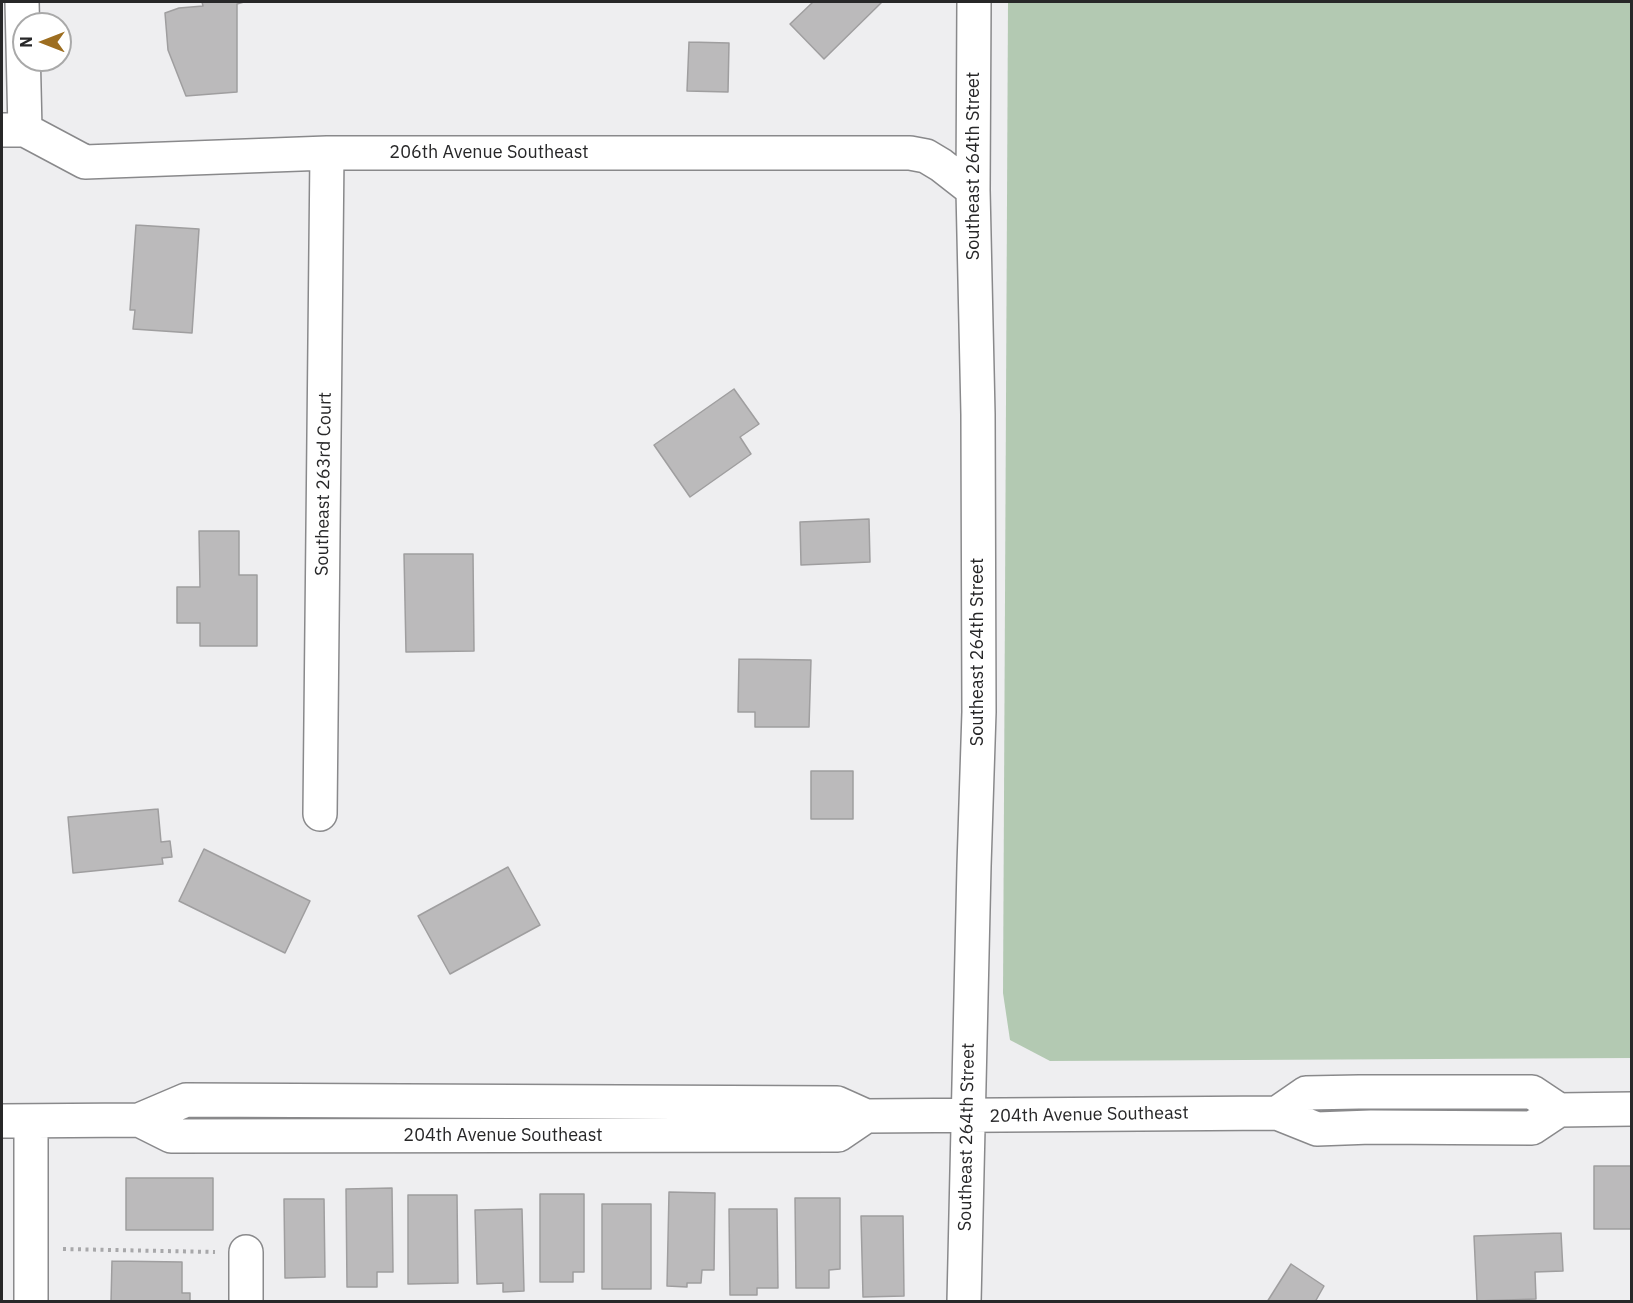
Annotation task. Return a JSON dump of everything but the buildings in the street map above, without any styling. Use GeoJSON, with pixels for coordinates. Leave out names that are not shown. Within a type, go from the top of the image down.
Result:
{"type":"FeatureCollection","features":[{"type":"Feature","properties":{"kind":"street"},"geometry":{"type":"LineString","coordinates":[[13,130],[22,2]]}},
{"type":"Feature","properties":{"kind":"street","name":"Southeast 264th Street"},"geometry":{"type":"LineString","coordinates":[[964,1302],[979,712],[978,414],[973,190],[974,2]]}},
{"type":"Feature","properties":{"kind":"street","name":"206th Avenue Southeast"},"geometry":{"type":"LineString","coordinates":[[13,130],[85,162],[327,153],[909,153],[926,156],[973,190]]}},
{"type":"Feature","properties":{"kind":"street","name":"Southeast 263rd Court"},"geometry":{"type":"LineString","coordinates":[[320,814],[327,153]]}},
{"type":"Feature","properties":{"kind":"street","name":"204th Avenue Southeast"},"geometry":{"type":"LineString","coordinates":[[16,1121],[139,1120],[186,1100],[837,1103],[866,1116],[968,1116],[1276,1113],[1306,1093],[1532,1092],[1559,1110],[1632,1109]]}},
{"type":"Feature","properties":{"kind":"street"},"geometry":{"type":"LineString","coordinates":[[16,1121],[31,1249],[31,1302]]}},
{"type":"Feature","properties":{"kind":"street"},"geometry":{"type":"LineString","coordinates":[[246,1252],[246,1302]]}},
{"type":"Feature","properties":{"kind":"path"},"geometry":{"type":"LineString","coordinates":[[31,1249],[246,1252]]}},
{"type":"Feature","properties":{"kind":"green space"},"geometry":{"type":"Polygon","coordinates":[[[1008,2],[1631,2],[1631,1058],[1050,1061],[1010,1040],[1003,993],[1008,2]]]}}]}
